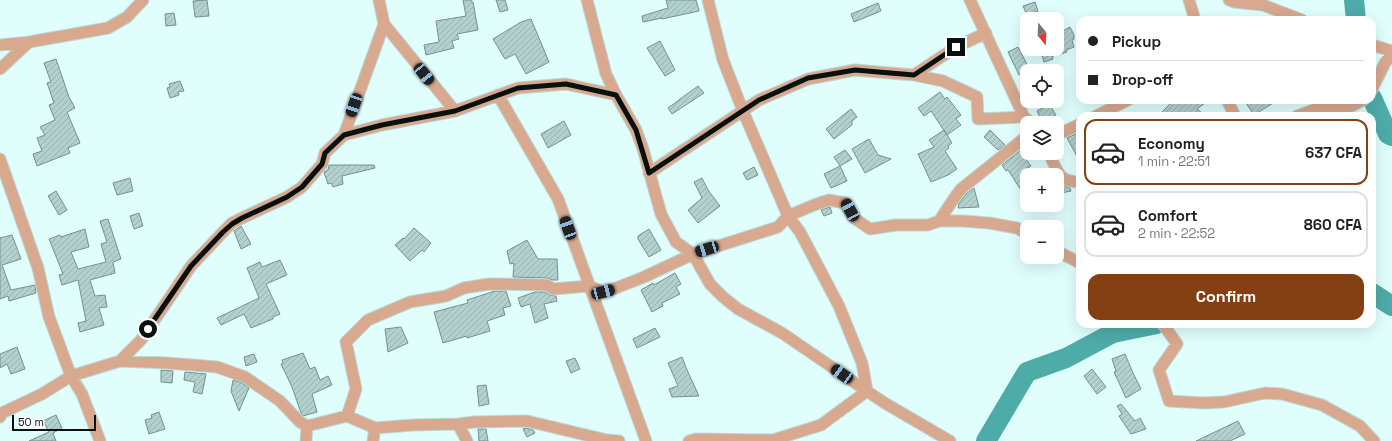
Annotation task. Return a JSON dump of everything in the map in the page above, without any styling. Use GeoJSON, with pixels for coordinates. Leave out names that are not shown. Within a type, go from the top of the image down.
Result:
{"type":"FeatureCollection","features":[{"type":"Feature","properties":{"kind":"street"},"geometry":{"type":"LineString","coordinates":[[0,45],[29,42],[108,28],[127,17],[143,0]]}},
{"type":"Feature","properties":{"kind":"street"},"geometry":{"type":"LineString","coordinates":[[379,0],[384,24],[455,111]]}},
{"type":"Feature","properties":{"kind":"street"},"geometry":{"type":"LineString","coordinates":[[587,0],[606,74],[636,130],[661,214],[676,242],[693,254],[710,284],[738,309],[782,333],[883,402],[950,441]]}},
{"type":"Feature","properties":{"kind":"street"},"geometry":{"type":"LineString","coordinates":[[708,0],[723,60],[743,111],[788,216],[800,232],[839,306],[862,362],[867,391]]}},
{"type":"Feature","properties":{"kind":"street"},"geometry":{"type":"LineString","coordinates":[[970,0],[1025,116]]}},
{"type":"Feature","properties":{"kind":"street"},"geometry":{"type":"LineString","coordinates":[[1189,0],[1194,16]]}},
{"type":"Feature","properties":{"kind":"street"},"geometry":{"type":"LineString","coordinates":[[1229,0],[1234,2],[1263,5],[1292,16]]}},
{"type":"Feature","properties":{"kind":"street"},"geometry":{"type":"LineString","coordinates":[[120,361],[141,340],[191,266],[223,232],[242,218],[287,197],[302,187],[322,164],[325,153],[344,135],[384,24]]}},
{"type":"Feature","properties":{"kind":"street"},"geometry":{"type":"LineString","coordinates":[[914,75],[956,47],[986,33]]}},
{"type":"Feature","properties":{"kind":"street"},"geometry":{"type":"LineString","coordinates":[[0,69],[29,42]]}},
{"type":"Feature","properties":{"kind":"street"},"geometry":{"type":"LineString","coordinates":[[1376,46],[1392,52],[1376,81]]}},
{"type":"Feature","properties":{"kind":"street"},"geometry":{"type":"LineString","coordinates":[[649,173],[759,100],[808,78],[855,70],[914,75],[943,81],[977,97],[978,120],[1020,120]]}},
{"type":"Feature","properties":{"kind":"street"},"geometry":{"type":"LineString","coordinates":[[344,135],[382,125],[455,111],[518,88],[566,84],[616,95]]}},
{"type":"Feature","properties":{"kind":"street"},"geometry":{"type":"LineString","coordinates":[[498,95],[558,199],[646,441]]}},
{"type":"Feature","properties":{"kind":"street"},"geometry":{"type":"LineString","coordinates":[[1104,112],[1120,104]]}},
{"type":"Feature","properties":{"kind":"street"},"geometry":{"type":"LineString","coordinates":[[1307,112],[1316,109],[1352,106],[1356,104]]}},
{"type":"Feature","properties":{"kind":"street"},"geometry":{"type":"LineString","coordinates":[[1064,132],[1076,126]]}},
{"type":"Feature","properties":{"kind":"street"},"geometry":{"type":"LineString","coordinates":[[939,221],[961,189],[1020,142]]}},
{"type":"Feature","properties":{"kind":"street"},"geometry":{"type":"LineString","coordinates":[[0,159],[34,255],[49,317],[71,376],[82,394],[100,441]]}},
{"type":"Feature","properties":{"kind":"street"},"geometry":{"type":"LineString","coordinates":[[1052,160],[1060,175],[1067,181],[1076,182]]}},
{"type":"Feature","properties":{"kind":"street"},"geometry":{"type":"LineString","coordinates":[[347,416],[356,389],[346,342],[368,320],[410,302],[446,296],[464,288],[489,284],[547,285],[553,289],[589,286],[603,292],[644,277],[693,254],[778,227],[788,216],[829,200],[845,203],[854,218],[870,229],[896,225],[928,225],[939,221],[989,223],[1020,230]]}},
{"type":"Feature","properties":{"kind":"street"},"geometry":{"type":"LineString","coordinates":[[1064,255],[1076,261]]}},
{"type":"Feature","properties":{"kind":"street"},"geometry":{"type":"LineString","coordinates":[[1166,328],[1177,344],[1159,370],[1169,402],[1224,402],[1264,393],[1282,394],[1322,406],[1360,426],[1374,441]]}},
{"type":"Feature","properties":{"kind":"street"},"geometry":{"type":"LineString","coordinates":[[0,417],[2,413],[42,394],[71,376],[120,361],[217,367],[245,377],[280,401],[300,422],[307,426],[347,416],[375,428],[527,420],[607,440],[619,441]]}},
{"type":"Feature","properties":{"kind":"street"},"geometry":{"type":"LineString","coordinates":[[689,441],[696,439],[773,440],[821,425],[867,391]]}},
{"type":"Feature","properties":{"kind":"street"},"geometry":{"type":"LineString","coordinates":[[458,424],[466,441]]}},
{"type":"Feature","properties":{"kind":"street"},"geometry":{"type":"LineString","coordinates":[[306,441],[307,426]]}},
{"type":"Feature","properties":{"kind":"street"},"geometry":{"type":"LineString","coordinates":[[373,441],[375,428]]}},
{"type":"Feature","properties":{"kind":"building"},"geometry":{"type":"Polygon","coordinates":[[[207,0],[209,16],[195,17],[193,1],[207,0]]]}},
{"type":"Feature","properties":{"kind":"building"},"geometry":{"type":"Polygon","coordinates":[[[463,0],[471,0],[473,2],[478,30],[457,34],[459,39],[452,41],[454,48],[426,55],[424,45],[439,42],[436,21],[466,16],[463,0]]]}},
{"type":"Feature","properties":{"kind":"building"},"geometry":{"type":"Polygon","coordinates":[[[496,0],[505,0],[508,10],[500,12],[496,0]]]}},
{"type":"Feature","properties":{"kind":"building"},"geometry":{"type":"Polygon","coordinates":[[[666,0],[696,0],[699,11],[643,22],[642,16],[668,8],[666,0]]]}},
{"type":"Feature","properties":{"kind":"building"},"geometry":{"type":"Polygon","coordinates":[[[1035,2],[1038,11],[1026,12],[1023,6],[1035,2]]]}},
{"type":"Feature","properties":{"kind":"building"},"geometry":{"type":"Polygon","coordinates":[[[878,3],[881,11],[854,22],[851,14],[878,3]]]}},
{"type":"Feature","properties":{"kind":"building"},"geometry":{"type":"Polygon","coordinates":[[[174,13],[176,25],[166,26],[165,14],[174,13]]]}},
{"type":"Feature","properties":{"kind":"building"},"geometry":{"type":"Polygon","coordinates":[[[531,19],[549,62],[526,74],[515,54],[505,59],[493,39],[521,22],[531,19]]]}},
{"type":"Feature","properties":{"kind":"building"},"geometry":{"type":"Polygon","coordinates":[[[1070,27],[1074,35],[1074,39],[1072,40],[1074,47],[1066,50],[1067,52],[1064,53],[1064,30],[1070,27]]]}},
{"type":"Feature","properties":{"kind":"building"},"geometry":{"type":"Polygon","coordinates":[[[660,41],[675,70],[665,76],[647,48],[660,41]]]}},
{"type":"Feature","properties":{"kind":"building"},"geometry":{"type":"Polygon","coordinates":[[[1018,47],[1020,56],[1023,56],[1027,64],[1020,64],[1020,75],[1019,75],[1008,52],[1018,47]]]}},
{"type":"Feature","properties":{"kind":"building"},"geometry":{"type":"Polygon","coordinates":[[[1042,56],[1052,56],[1053,59],[1044,62],[1042,56]]]}},
{"type":"Feature","properties":{"kind":"building"},"geometry":{"type":"Polygon","coordinates":[[[56,59],[69,97],[75,108],[67,112],[80,143],[68,148],[70,153],[37,166],[33,154],[42,151],[37,138],[45,135],[40,127],[55,120],[49,105],[54,103],[47,83],[51,82],[44,63],[56,59]]]}},
{"type":"Feature","properties":{"kind":"building"},"geometry":{"type":"Polygon","coordinates":[[[180,81],[184,91],[178,92],[179,95],[170,98],[167,88],[170,87],[169,84],[180,81]]]}},
{"type":"Feature","properties":{"kind":"building"},"geometry":{"type":"Polygon","coordinates":[[[698,86],[704,93],[672,114],[668,108],[698,86]]]}},
{"type":"Feature","properties":{"kind":"building"},"geometry":{"type":"Polygon","coordinates":[[[940,92],[945,99],[947,97],[961,115],[956,119],[961,125],[947,135],[931,111],[924,116],[918,108],[940,92]]]}},
{"type":"Feature","properties":{"kind":"building"},"geometry":{"type":"Polygon","coordinates":[[[1170,104],[1204,104],[1197,109],[1201,112],[1162,112],[1170,104]]]}},
{"type":"Feature","properties":{"kind":"building"},"geometry":{"type":"Polygon","coordinates":[[[1247,104],[1272,104],[1259,112],[1252,112],[1247,104]]]}},
{"type":"Feature","properties":{"kind":"building"},"geometry":{"type":"Polygon","coordinates":[[[1042,108],[1052,108],[1056,115],[1039,116],[1037,111],[1042,108]]]}},
{"type":"Feature","properties":{"kind":"building"},"geometry":{"type":"Polygon","coordinates":[[[851,109],[857,117],[852,121],[852,125],[834,139],[826,129],[851,109]]]}},
{"type":"Feature","properties":{"kind":"building"},"geometry":{"type":"Polygon","coordinates":[[[564,121],[571,135],[548,148],[541,134],[564,121]]]}},
{"type":"Feature","properties":{"kind":"building"},"geometry":{"type":"Polygon","coordinates":[[[944,130],[952,143],[945,151],[957,169],[948,175],[931,182],[918,154],[934,147],[929,140],[944,130]]]}},
{"type":"Feature","properties":{"kind":"building"},"geometry":{"type":"Polygon","coordinates":[[[990,130],[1005,145],[998,150],[984,137],[990,130]]]}},
{"type":"Feature","properties":{"kind":"building"},"geometry":{"type":"Polygon","coordinates":[[[1076,134],[1076,155],[1067,138],[1076,134]]]}},
{"type":"Feature","properties":{"kind":"building"},"geometry":{"type":"Polygon","coordinates":[[[869,139],[878,155],[891,159],[865,173],[852,149],[869,139]]]}},
{"type":"Feature","properties":{"kind":"building"},"geometry":{"type":"Polygon","coordinates":[[[845,150],[852,159],[840,166],[834,157],[845,150]]]}},
{"type":"Feature","properties":{"kind":"building"},"geometry":{"type":"Polygon","coordinates":[[[1020,151],[1020,160],[1027,160],[1031,166],[1028,168],[1020,168],[1020,188],[1008,170],[1006,171],[1002,165],[1020,151]]]}},
{"type":"Feature","properties":{"kind":"building"},"geometry":{"type":"Polygon","coordinates":[[[329,165],[374,165],[375,168],[342,176],[343,184],[333,187],[331,183],[328,184],[324,172],[328,170],[329,165]]]}},
{"type":"Feature","properties":{"kind":"building"},"geometry":{"type":"Polygon","coordinates":[[[840,166],[847,181],[831,188],[824,174],[840,166]]]}},
{"type":"Feature","properties":{"kind":"building"},"geometry":{"type":"Polygon","coordinates":[[[754,167],[758,175],[747,180],[743,173],[754,167]]]}},
{"type":"Feature","properties":{"kind":"building"},"geometry":{"type":"Polygon","coordinates":[[[130,178],[133,191],[117,195],[113,183],[130,178]]]}},
{"type":"Feature","properties":{"kind":"building"},"geometry":{"type":"Polygon","coordinates":[[[702,178],[708,190],[720,206],[698,223],[688,210],[702,198],[694,182],[702,178]]]}},
{"type":"Feature","properties":{"kind":"building"},"geometry":{"type":"Polygon","coordinates":[[[1064,185],[1070,188],[1071,191],[1064,192],[1064,185]]]}},
{"type":"Feature","properties":{"kind":"building"},"geometry":{"type":"Polygon","coordinates":[[[974,188],[979,207],[958,208],[959,203],[966,194],[974,188]]]}},
{"type":"Feature","properties":{"kind":"building"},"geometry":{"type":"Polygon","coordinates":[[[56,191],[67,210],[59,215],[48,196],[56,191]]]}},
{"type":"Feature","properties":{"kind":"building"},"geometry":{"type":"Polygon","coordinates":[[[830,207],[832,213],[824,216],[821,210],[830,207]]]}},
{"type":"Feature","properties":{"kind":"building"},"geometry":{"type":"Polygon","coordinates":[[[139,213],[143,226],[134,229],[130,216],[139,213]]]}},
{"type":"Feature","properties":{"kind":"building"},"geometry":{"type":"Polygon","coordinates":[[[108,219],[121,259],[113,262],[115,273],[90,280],[95,296],[105,295],[107,307],[99,308],[104,325],[80,332],[78,323],[86,321],[78,280],[62,285],[59,275],[63,274],[49,239],[60,235],[61,237],[85,229],[89,247],[71,252],[78,269],[106,262],[101,244],[107,242],[100,221],[108,219]]]}},
{"type":"Feature","properties":{"kind":"building"},"geometry":{"type":"Polygon","coordinates":[[[241,226],[251,244],[241,249],[234,231],[241,226]]]}},
{"type":"Feature","properties":{"kind":"building"},"geometry":{"type":"Polygon","coordinates":[[[414,228],[431,243],[424,252],[422,250],[410,261],[395,245],[403,238],[404,239],[414,228]]]}},
{"type":"Feature","properties":{"kind":"building"},"geometry":{"type":"Polygon","coordinates":[[[649,229],[661,250],[649,257],[638,239],[638,236],[649,229]]]}},
{"type":"Feature","properties":{"kind":"building"},"geometry":{"type":"Polygon","coordinates":[[[12,235],[21,259],[2,265],[11,290],[35,285],[36,293],[9,301],[8,296],[0,299],[0,238],[12,235]]]}},
{"type":"Feature","properties":{"kind":"building"},"geometry":{"type":"Polygon","coordinates":[[[527,240],[538,259],[557,259],[558,280],[547,278],[513,277],[514,263],[510,264],[507,251],[527,240]]]}},
{"type":"Feature","properties":{"kind":"building"},"geometry":{"type":"Polygon","coordinates":[[[280,260],[287,275],[266,284],[280,314],[273,317],[273,319],[251,328],[244,314],[221,325],[217,318],[259,298],[247,268],[260,262],[262,267],[280,260]]]}},
{"type":"Feature","properties":{"kind":"building"},"geometry":{"type":"Polygon","coordinates":[[[675,273],[681,284],[676,287],[680,294],[662,303],[663,306],[652,312],[641,290],[653,283],[654,285],[675,273]]]}},
{"type":"Feature","properties":{"kind":"building"},"geometry":{"type":"Polygon","coordinates":[[[495,291],[506,291],[511,306],[503,308],[505,315],[487,321],[490,331],[443,343],[434,312],[468,303],[467,300],[495,291]]]}},
{"type":"Feature","properties":{"kind":"building"},"geometry":{"type":"Polygon","coordinates":[[[535,292],[545,292],[556,296],[557,301],[544,304],[548,318],[535,323],[530,304],[521,307],[518,298],[535,292]]]}},
{"type":"Feature","properties":{"kind":"building"},"geometry":{"type":"Polygon","coordinates":[[[401,327],[408,343],[388,352],[385,329],[401,327]]]}},
{"type":"Feature","properties":{"kind":"building"},"geometry":{"type":"Polygon","coordinates":[[[655,328],[660,337],[637,348],[633,339],[655,328]]]}},
{"type":"Feature","properties":{"kind":"building"},"geometry":{"type":"Polygon","coordinates":[[[17,347],[25,369],[11,374],[7,364],[0,368],[0,354],[17,347]]]}},
{"type":"Feature","properties":{"kind":"building"},"geometry":{"type":"Polygon","coordinates":[[[303,353],[310,369],[315,367],[320,380],[328,376],[332,385],[312,394],[317,412],[303,416],[281,364],[283,363],[282,360],[303,353]]]}},
{"type":"Feature","properties":{"kind":"building"},"geometry":{"type":"Polygon","coordinates":[[[254,354],[257,362],[246,366],[244,357],[254,354]]]}},
{"type":"Feature","properties":{"kind":"building"},"geometry":{"type":"Polygon","coordinates":[[[1125,354],[1141,389],[1126,398],[1114,372],[1116,371],[1112,359],[1125,354]]]}},
{"type":"Feature","properties":{"kind":"building"},"geometry":{"type":"Polygon","coordinates":[[[682,357],[699,396],[672,397],[669,389],[678,386],[668,363],[682,357]]]}},
{"type":"Feature","properties":{"kind":"building"},"geometry":{"type":"Polygon","coordinates":[[[575,358],[580,369],[571,373],[566,361],[575,358]]]}},
{"type":"Feature","properties":{"kind":"building"},"geometry":{"type":"Polygon","coordinates":[[[1092,369],[1106,387],[1097,394],[1084,376],[1092,369]]]}},
{"type":"Feature","properties":{"kind":"building"},"geometry":{"type":"Polygon","coordinates":[[[161,370],[173,371],[172,383],[161,382],[161,370]]]}},
{"type":"Feature","properties":{"kind":"building"},"geometry":{"type":"Polygon","coordinates":[[[185,372],[206,374],[202,394],[193,392],[195,382],[184,380],[185,372]]]}},
{"type":"Feature","properties":{"kind":"building"},"geometry":{"type":"Polygon","coordinates":[[[233,380],[242,383],[249,388],[239,411],[231,391],[233,380]]]}},
{"type":"Feature","properties":{"kind":"building"},"geometry":{"type":"Polygon","coordinates":[[[486,385],[489,404],[479,406],[477,386],[486,385]]]}},
{"type":"Feature","properties":{"kind":"building"},"geometry":{"type":"Polygon","coordinates":[[[1121,404],[1135,421],[1140,418],[1146,429],[1131,434],[1119,416],[1122,414],[1117,406],[1121,404]]]}},
{"type":"Feature","properties":{"kind":"building"},"geometry":{"type":"Polygon","coordinates":[[[159,412],[165,429],[149,434],[145,420],[152,418],[151,415],[159,412]]]}},
{"type":"Feature","properties":{"kind":"building"},"geometry":{"type":"Polygon","coordinates":[[[56,415],[62,428],[53,433],[56,441],[29,441],[49,432],[43,421],[56,415]]]}},
{"type":"Feature","properties":{"kind":"building"},"geometry":{"type":"Polygon","coordinates":[[[1238,421],[1245,434],[1230,441],[1196,441],[1238,421]]]}},
{"type":"Feature","properties":{"kind":"building"},"geometry":{"type":"Polygon","coordinates":[[[526,428],[533,430],[535,433],[527,437],[523,429],[526,428]]]}},
{"type":"Feature","properties":{"kind":"building"},"geometry":{"type":"Polygon","coordinates":[[[478,429],[486,429],[488,441],[479,441],[478,429]]]}},
{"type":"Feature","properties":{"kind":"waterway"},"geometry":{"type":"LineString","coordinates":[[1354,0],[1356,16]]}},
{"type":"Feature","properties":{"kind":"waterway"},"geometry":{"type":"LineString","coordinates":[[1375,104],[1388,134],[1392,136]]}},
{"type":"Feature","properties":{"kind":"waterway"},"geometry":{"type":"LineString","coordinates":[[1376,296],[1392,306]]}},
{"type":"Feature","properties":{"kind":"waterway"},"geometry":{"type":"LineString","coordinates":[[986,441],[1027,372],[1066,358],[1113,333],[1137,328]]}},
{"type":"Feature","properties":{"kind":"route"},"geometry":{"type":"LineString","coordinates":[[148,329],[191,266],[223,232],[242,218],[287,197],[302,187],[322,164],[325,153],[344,135],[382,125],[455,111],[518,88],[566,84],[616,95],[636,130],[643,149],[649,173],[759,100],[808,78],[855,70],[914,75],[956,47]]}}]}
